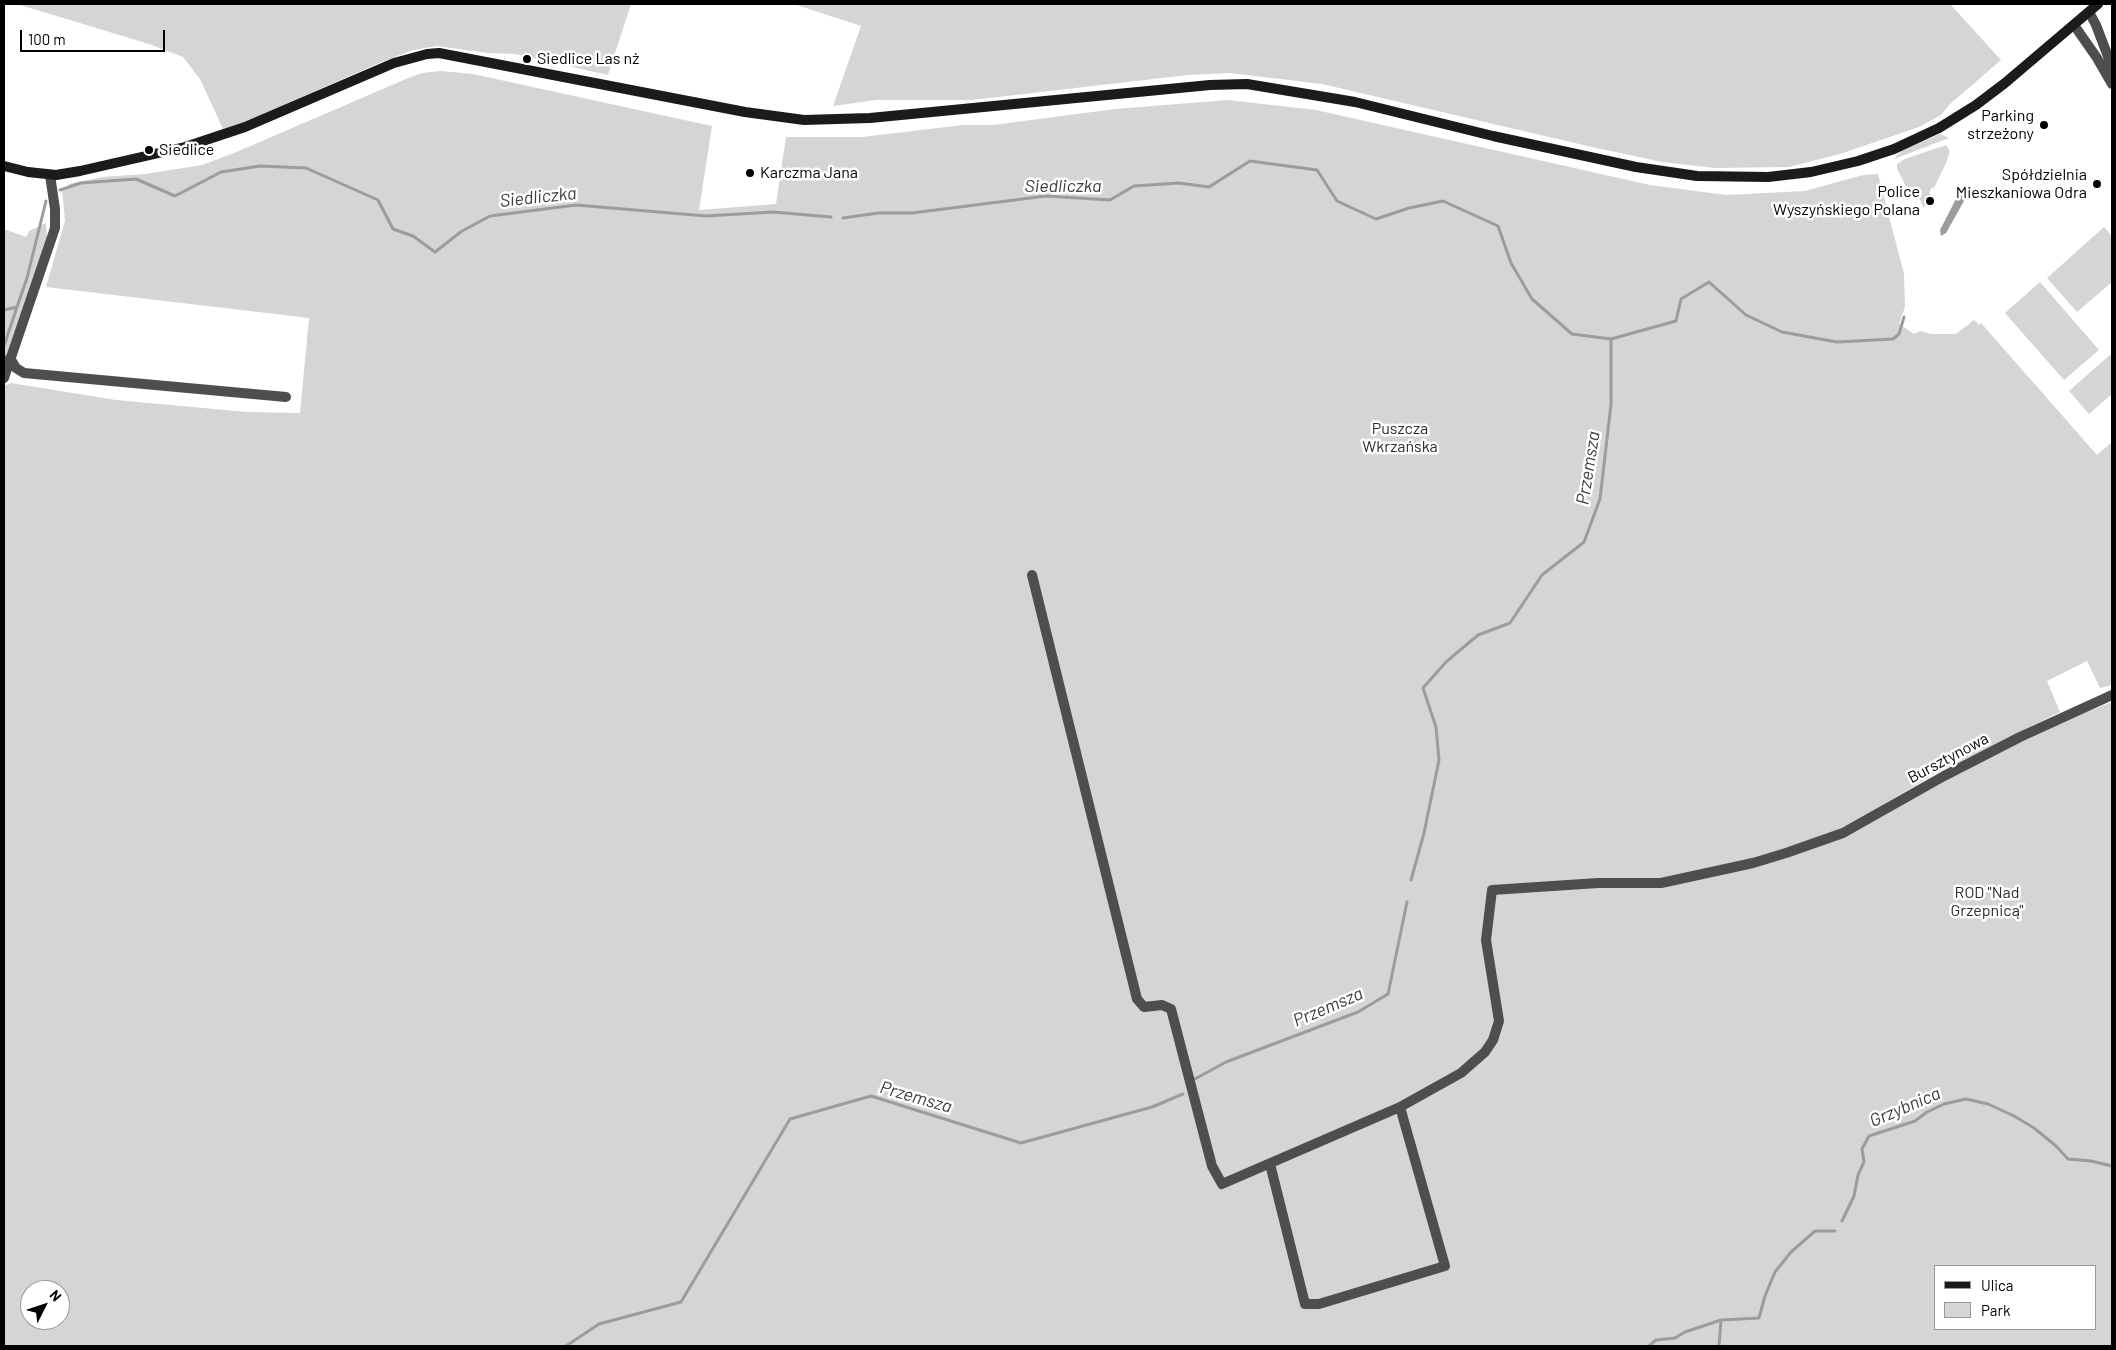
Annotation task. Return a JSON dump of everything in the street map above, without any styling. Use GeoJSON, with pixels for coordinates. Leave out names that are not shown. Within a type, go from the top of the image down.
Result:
{"type":"FeatureCollection","features":[{"type":"Feature","properties":{"kind":"street"},"geometry":{"type":"LineString","coordinates":[[4,166],[50,175],[80,171],[216,138],[394,63],[427,54],[439,53],[746,112],[804,120],[870,118],[1210,84],[1248,84],[1356,102],[1493,136],[1636,167],[1724,178],[1783,176],[1821,170],[1864,159],[1918,138],[1963,114],[2005,84],[2098,4]]}},
{"type":"Feature","properties":{"kind":"street"},"geometry":{"type":"LineString","coordinates":[[2089,12],[2112,67]]}},
{"type":"Feature","properties":{"kind":"street"},"geometry":{"type":"LineString","coordinates":[[2074,25],[2112,84]]}},
{"type":"Feature","properties":{"kind":"street"},"geometry":{"type":"LineString","coordinates":[[4,378],[55,228],[55,208],[50,175]]}},
{"type":"Feature","properties":{"kind":"street"},"geometry":{"type":"LineString","coordinates":[[10,358],[16,368],[32,374],[286,397]]}},
{"type":"Feature","properties":{"kind":"street"},"geometry":{"type":"LineString","coordinates":[[1032,575],[1137,999],[1144,1007],[1162,1005],[1171,1009],[1212,1166],[1222,1184],[1400,1107],[1445,1266],[1319,1304],[1305,1304],[1270,1164]]}},
{"type":"Feature","properties":{"kind":"street","name":"Bursztynowa"},"geometry":{"type":"LineString","coordinates":[[1400,1107],[1461,1073],[1485,1052],[1493,1040],[1498,1021],[1486,940],[1492,890],[1598,883],[1661,883],[1753,863],[1843,834],[1944,776],[2020,737],[2112,695]]}},
{"type":"Feature","properties":{"kind":"green space"},"geometry":{"type":"Polygon","coordinates":[[[17,4],[631,4],[608,75],[515,54],[488,53],[437,46],[413,50],[379,63],[247,121],[223,129],[200,79],[183,57],[149,44],[17,4]]]}},
{"type":"Feature","properties":{"kind":"green space"},"geometry":{"type":"Polygon","coordinates":[[[794,4],[1950,4],[2001,60],[1949,105],[1941,115],[1919,127],[1840,154],[1789,167],[1715,168],[1662,162],[1322,84],[1230,73],[1188,75],[972,100],[876,100],[833,106],[861,26],[794,4]]]}},
{"type":"Feature","properties":{"kind":"green space"},"geometry":{"type":"Polygon","coordinates":[[[441,71],[473,74],[712,126],[699,210],[776,204],[786,137],[862,137],[963,125],[993,125],[1115,109],[1228,100],[1316,110],[1650,185],[1726,195],[1805,191],[1863,175],[1878,174],[1904,274],[1905,307],[1899,324],[1914,334],[1920,331],[1931,334],[1956,334],[1974,320],[1979,325],[1981,323],[2097,455],[2112,442],[2112,685],[2100,688],[2087,661],[2047,681],[2060,712],[1933,775],[1854,822],[1790,854],[2069,719],[2112,702],[2112,1346],[4,1346],[4,386],[11,383],[116,400],[247,412],[300,413],[309,318],[46,287],[65,221],[62,188],[66,188],[69,184],[102,177],[145,174],[202,165],[406,79],[422,73],[441,71]]]}},
{"type":"Feature","properties":{"kind":"green space"},"geometry":{"type":"Polygon","coordinates":[[[1940,134],[1949,138],[1894,159],[1901,151],[1940,134]]]}},
{"type":"Feature","properties":{"kind":"green space"},"geometry":{"type":"Polygon","coordinates":[[[1946,145],[1950,151],[1946,163],[1934,188],[1932,187],[1929,193],[1931,195],[1923,207],[1915,187],[1907,188],[1897,169],[1897,164],[1905,159],[1946,145]]]}},
{"type":"Feature","properties":{"kind":"green space"},"geometry":{"type":"Polygon","coordinates":[[[46,223],[47,239],[4,363],[4,229],[26,237],[29,231],[46,223]]]}},
{"type":"Feature","properties":{"kind":"green space"},"geometry":{"type":"Polygon","coordinates":[[[2104,227],[2112,236],[2112,282],[2077,312],[2047,278],[2104,227]]]}},
{"type":"Feature","properties":{"kind":"green space"},"geometry":{"type":"Polygon","coordinates":[[[2040,282],[2099,350],[2064,380],[2005,313],[2040,282]]]}},
{"type":"Feature","properties":{"kind":"green space"},"geometry":{"type":"Polygon","coordinates":[[[2111,354],[2112,394],[2089,414],[2069,391],[2111,354]]]}},
{"type":"Feature","properties":{"kind":"shaded area"},"geometry":{"type":"Polygon","coordinates":[[[1962,194],[1964,201],[1946,233],[1941,236],[1940,230],[1957,197],[1962,194]]]}},
{"type":"Feature","properties":{"kind":"waterway","name":"Siedliczka"},"geometry":{"type":"LineString","coordinates":[[843,218],[878,213],[912,213],[1046,196],[1110,200],[1134,186],[1179,183],[1209,187],[1250,161],[1317,170],[1337,201],[1376,219],[1409,208],[1443,201],[1498,226],[1511,263],[1532,299],[1572,334],[1611,339],[1676,321],[1681,299],[1709,282],[1746,315],[1782,332],[1837,342],[1893,339],[1899,334],[1904,317]]}},
{"type":"Feature","properties":{"kind":"waterway","name":"Siedliczka"},"geometry":{"type":"LineString","coordinates":[[60,190],[81,183],[136,179],[175,196],[221,172],[260,166],[306,168],[378,200],[393,229],[413,236],[435,252],[462,231],[490,216],[576,205],[706,216],[773,212],[831,217]]}},
{"type":"Feature","properties":{"kind":"waterway","name":"Siedliczka"},"geometry":{"type":"LineString","coordinates":[[4,310],[17,307],[27,278],[46,201]]}},
{"type":"Feature","properties":{"kind":"waterway"},"geometry":{"type":"LineString","coordinates":[[4,346],[17,307]]}},
{"type":"Feature","properties":{"kind":"waterway","name":"Przemsza"},"geometry":{"type":"LineString","coordinates":[[1411,880],[1424,833],[1439,760],[1436,727],[1423,688],[1446,662],[1478,635],[1510,623],[1542,575],[1584,542],[1600,499],[1611,404],[1611,339]]}},
{"type":"Feature","properties":{"kind":"waterway","name":"Przemsza"},"geometry":{"type":"LineString","coordinates":[[1193,1080],[1226,1062],[1358,1012],[1388,994],[1407,902]]}},
{"type":"Feature","properties":{"kind":"waterway","name":"Przemsza"},"geometry":{"type":"LineString","coordinates":[[566,1346],[599,1324],[681,1302],[790,1119],[871,1096],[1021,1143],[1152,1107],[1183,1094]]}},
{"type":"Feature","properties":{"kind":"waterway","name":"Grzybnica"},"geometry":{"type":"LineString","coordinates":[[1842,1221],[1854,1196],[1858,1175],[1864,1162],[1862,1149],[1869,1136],[1915,1121],[1927,1112],[1944,1104],[1966,1099],[1988,1104],[2014,1116],[2034,1128],[2056,1146],[2068,1159],[2091,1161],[2112,1166]]}},
{"type":"Feature","properties":{"kind":"waterway","name":"Grzybnica"},"geometry":{"type":"LineString","coordinates":[[1649,1346],[1656,1340],[1675,1338],[1685,1332],[1721,1320],[1759,1318],[1765,1296],[1775,1272],[1791,1252],[1815,1231],[1835,1231]]}},
{"type":"Feature","properties":{"kind":"waterway"},"geometry":{"type":"LineString","coordinates":[[1719,1346],[1721,1320]]}},
{"type":"Feature","properties":{"kind":"place","name":"Siedlice Las nż"},"geometry":{"type":"Point","coordinates":[527,59]}},
{"type":"Feature","properties":{"kind":"place","name":"Parking strzeżony"},"geometry":{"type":"Point","coordinates":[2044,125]}},
{"type":"Feature","properties":{"kind":"place","name":"Siedlice"},"geometry":{"type":"Point","coordinates":[149,150]}},
{"type":"Feature","properties":{"kind":"place","name":"Karczma Jana"},"geometry":{"type":"Point","coordinates":[750,173]}},
{"type":"Feature","properties":{"kind":"place","name":"Spółdzielnia Mieszkaniowa Odra"},"geometry":{"type":"Point","coordinates":[2097,184]}},
{"type":"Feature","properties":{"kind":"place","name":"Police Wyszyńskiego Polana"},"geometry":{"type":"Point","coordinates":[1930,201]}},
{"type":"Feature","properties":{"kind":"park label","name":"Puszcza Wkrzańska"},"geometry":{"type":"Point","coordinates":[1400,438]}},
{"type":"Feature","properties":{"kind":"park label","name":"ROD \"Nad Grzepnicą\""},"geometry":{"type":"Point","coordinates":[1987,902]}}]}
